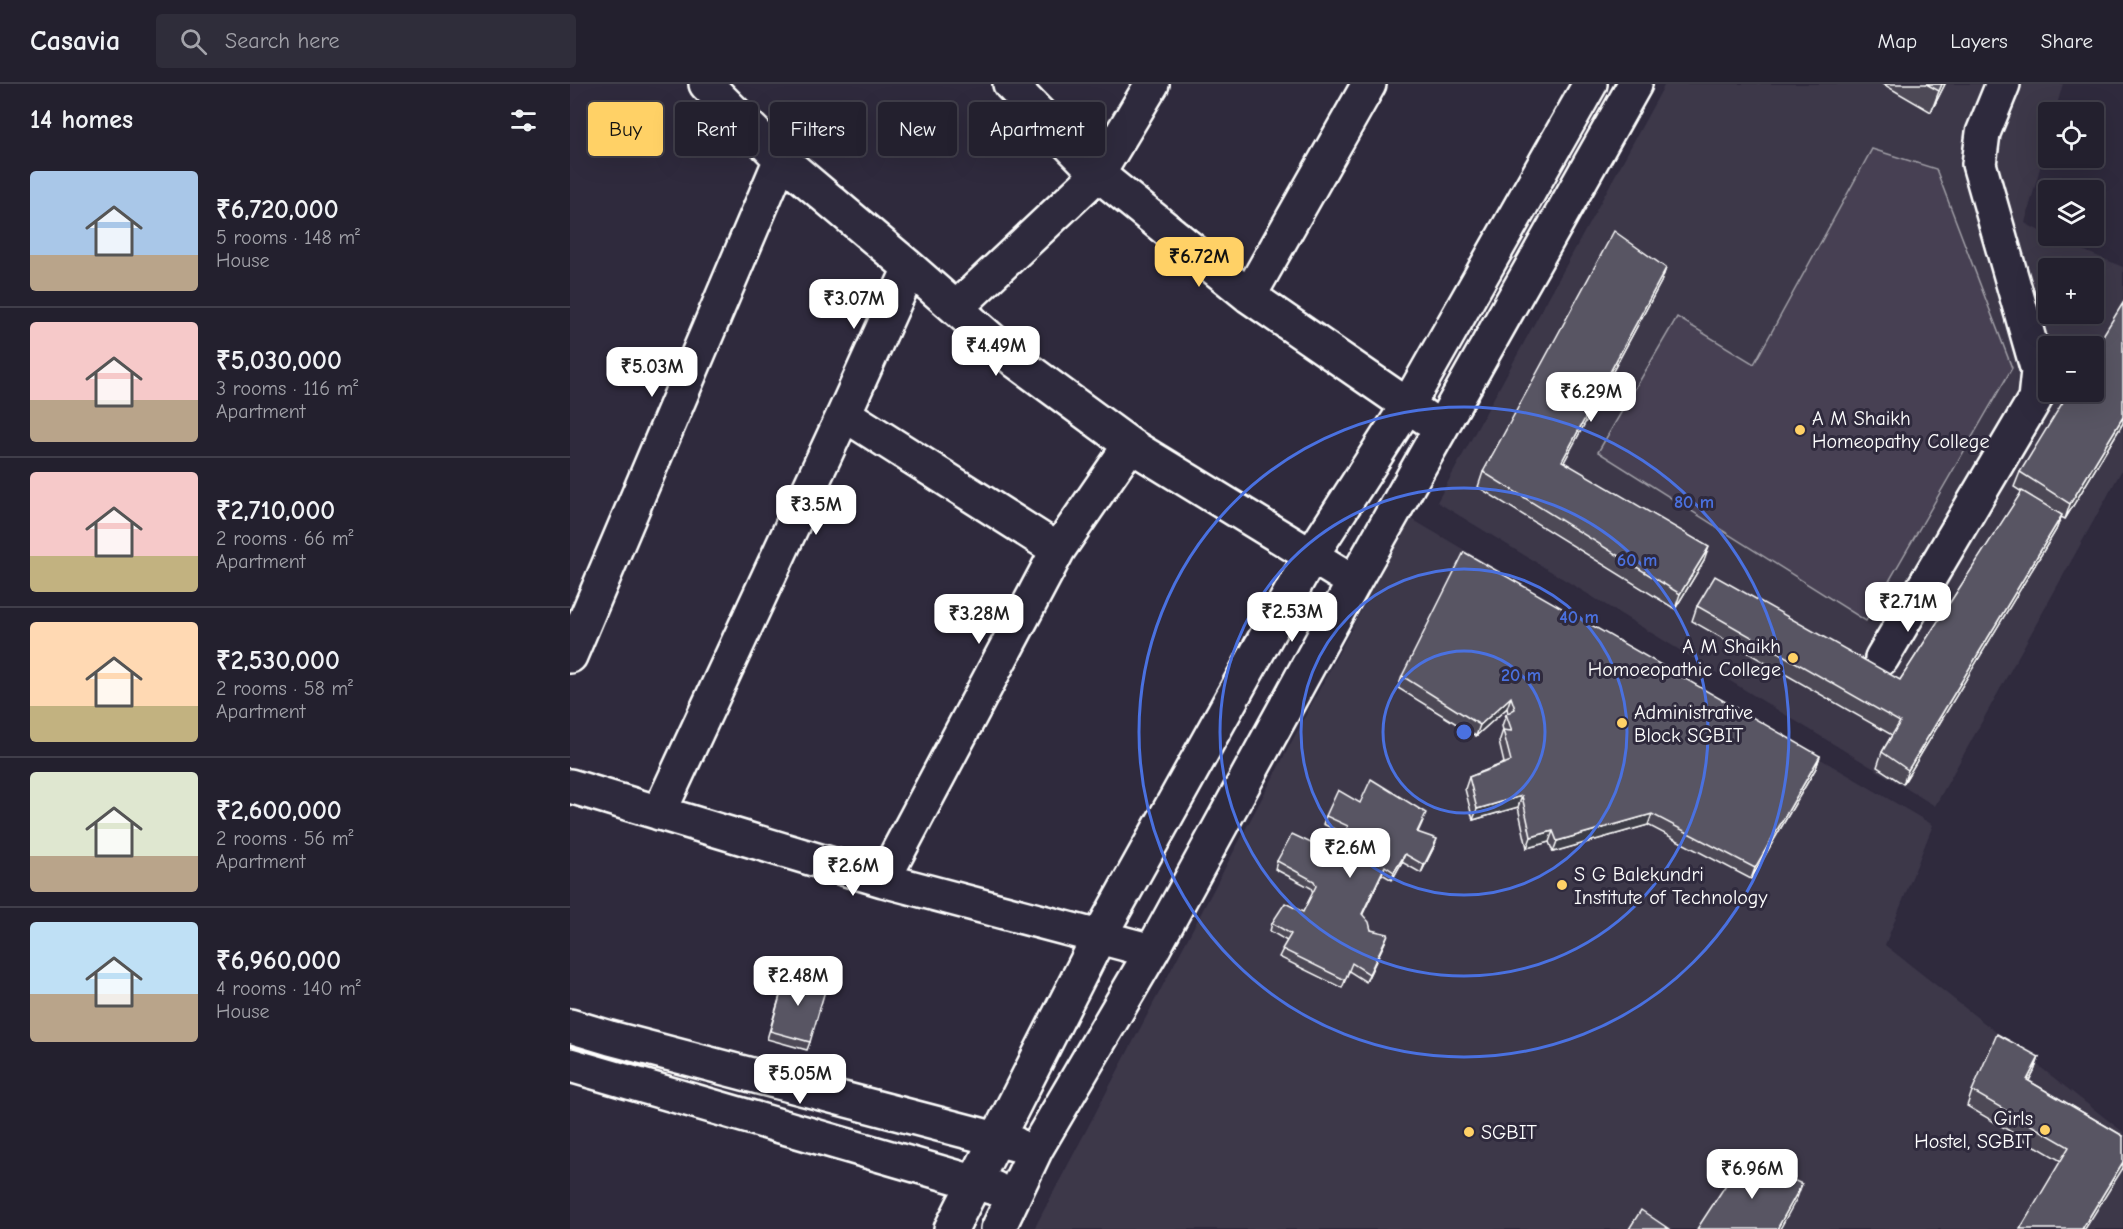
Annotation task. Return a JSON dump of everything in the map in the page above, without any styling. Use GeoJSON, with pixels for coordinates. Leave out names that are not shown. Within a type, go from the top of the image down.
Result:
{"type":"FeatureCollection","features":[{"type":"Feature","properties":{"kind":"street"},"geometry":{"type":"LineString","coordinates":[[706,84],[781,159],[1017,362],[1130,445],[1354,582]]}},
{"type":"Feature","properties":{"kind":"street"},"geometry":{"type":"LineString","coordinates":[[956,308],[1098,174],[1152,84]]}},
{"type":"Feature","properties":{"kind":"street"},"geometry":{"type":"LineString","coordinates":[[1249,296],[1369,84]]}},
{"type":"Feature","properties":{"kind":"street"},"geometry":{"type":"LineString","coordinates":[[951,1229],[1099,937],[1311,556],[1408,405],[1590,84]]}},
{"type":"Feature","properties":{"kind":"street"},"geometry":{"type":"LineString","coordinates":[[998,1229],[1036,1149],[1152,951],[1354,582],[1635,84]]}},
{"type":"Feature","properties":{"kind":"street"},"geometry":{"type":"LineString","coordinates":[[1882,658],[2036,399],[2038,371],[1979,164],[1983,133],[2003,84]]}},
{"type":"Feature","properties":{"kind":"street"},"geometry":{"type":"LineString","coordinates":[[1018,88],[1098,174],[1249,296],[1441,429]]}},
{"type":"Feature","properties":{"kind":"street"},"geometry":{"type":"LineString","coordinates":[[570,656],[781,159]]}},
{"type":"Feature","properties":{"kind":"street"},"geometry":{"type":"LineString","coordinates":[[659,813],[910,268]]}},
{"type":"Feature","properties":{"kind":"street"},"geometry":{"type":"LineString","coordinates":[[844,414],[1058,550]]}},
{"type":"Feature","properties":{"kind":"street"},"geometry":{"type":"LineString","coordinates":[[883,880],[1058,550],[1130,445]]}},
{"type":"Feature","properties":{"kind":"street"},"geometry":{"type":"LineString","coordinates":[[570,786],[883,880],[1152,951]]}},
{"type":"Feature","properties":{"kind":"street"},"geometry":{"type":"LineString","coordinates":[[570,1026],[1036,1149]]}},
{"type":"Feature","properties":{"kind":"street"},"geometry":{"type":"LineString","coordinates":[[570,1065],[1016,1194]]}},
{"type":"Feature","properties":{"kind":"shaded area","name":"A M Shaikh Homeopathy College"},"geometry":{"type":"Polygon","coordinates":[[[1665,84],[2063,84],[2058,102],[2038,102],[2038,168],[2040,168],[2025,223],[2038,230],[2038,246],[2073,246],[2102,258],[2038,258],[2038,324],[2104,324],[2104,259],[2123,267],[2123,468],[1935,806],[1437,502],[1665,84]]]}},
{"type":"Feature","properties":{"kind":"shaded area"},"geometry":{"type":"Polygon","coordinates":[[[1872,149],[1936,169],[2012,368],[1866,621],[1598,452],[1677,317],[1754,364],[1872,149]]]}},
{"type":"Feature","properties":{"kind":"shaded area","name":"S G Balekundri Institute of Technology"},"geometry":{"type":"Polygon","coordinates":[[[1410,518],[1933,825],[1885,945],[2123,1132],[2123,1229],[1034,1229],[1410,518]]]}},
{"type":"Feature","properties":{"kind":"building"},"geometry":{"type":"Polygon","coordinates":[[[1926,84],[1942,84],[1939,91],[1926,84]]]}},
{"type":"Feature","properties":{"kind":"building"},"geometry":{"type":"Polygon","coordinates":[[[1614,231],[1666,268],[1562,461],[1709,547],[1680,594],[1483,472],[1614,231]]]}},
{"type":"Feature","properties":{"kind":"building"},"geometry":{"type":"Polygon","coordinates":[[[2123,303],[2123,417],[2070,504],[2020,472],[2063,402],[2104,402],[2103,336],[2123,303]]]}},
{"type":"Feature","properties":{"kind":"building","name":"A M Shaikh Homoeopathic College"},"geometry":{"type":"Polygon","coordinates":[[[2022,491],[2062,515],[1908,770],[1882,752],[1900,722],[1697,606],[1715,576],[1900,680],[2022,491]]]}},
{"type":"Feature","properties":{"kind":"building","name":"Administrative Block SGBIT"},"geometry":{"type":"Polygon","coordinates":[[[1464,552],[1820,756],[1755,868],[1652,814],[1557,841],[1553,831],[1531,837],[1522,796],[1477,809],[1469,777],[1511,761],[1503,730],[1512,731],[1506,714],[1515,709],[1511,697],[1480,725],[1402,676],[1464,552]]]}},
{"type":"Feature","properties":{"kind":"building"},"geometry":{"type":"Polygon","coordinates":[[[1371,779],[1426,813],[1417,832],[1437,839],[1424,865],[1405,854],[1394,872],[1385,866],[1362,914],[1369,922],[1371,930],[1388,934],[1369,974],[1352,963],[1345,980],[1282,949],[1291,934],[1272,923],[1285,903],[1303,912],[1316,886],[1314,881],[1277,861],[1292,834],[1332,853],[1340,854],[1340,844],[1348,826],[1326,816],[1338,790],[1360,803],[1371,779]]]}},
{"type":"Feature","properties":{"kind":"building"},"geometry":{"type":"Polygon","coordinates":[[[787,972],[827,984],[810,1042],[770,1031],[787,972]]]}},
{"type":"Feature","properties":{"kind":"building","name":"Girls Hostel, SGBIT"},"geometry":{"type":"Polygon","coordinates":[[[1997,1034],[2039,1057],[2027,1080],[2123,1136],[2123,1162],[2082,1229],[2020,1229],[2069,1147],[1972,1091],[1997,1034]]]}},
{"type":"Feature","properties":{"kind":"building"},"geometry":{"type":"Polygon","coordinates":[[[1744,1157],[1802,1184],[1777,1229],[1697,1229],[1744,1157]]]}},
{"type":"Feature","properties":{"kind":"building"},"geometry":{"type":"Polygon","coordinates":[[[1641,1210],[1669,1229],[1629,1229],[1641,1210]]]}},
{"type":"Feature","properties":{"kind":"place","name":"A M Shaikh Homeopathy College"},"geometry":{"type":"Point","coordinates":[1800,430]}},
{"type":"Feature","properties":{"kind":"place","name":"A M Shaikh Homoeopathic College"},"geometry":{"type":"Point","coordinates":[1793,658]}},
{"type":"Feature","properties":{"kind":"place","name":"Administrative Block SGBIT"},"geometry":{"type":"Point","coordinates":[1622,723]}},
{"type":"Feature","properties":{"kind":"place","name":"S G Balekundri Institute of Technology"},"geometry":{"type":"Point","coordinates":[1562,885]}},
{"type":"Feature","properties":{"kind":"place","name":"Girls Hostel, SGBIT"},"geometry":{"type":"Point","coordinates":[2045,1130]}},
{"type":"Feature","properties":{"kind":"place","name":"SGBIT"},"geometry":{"type":"Point","coordinates":[1469,1132]}}]}
